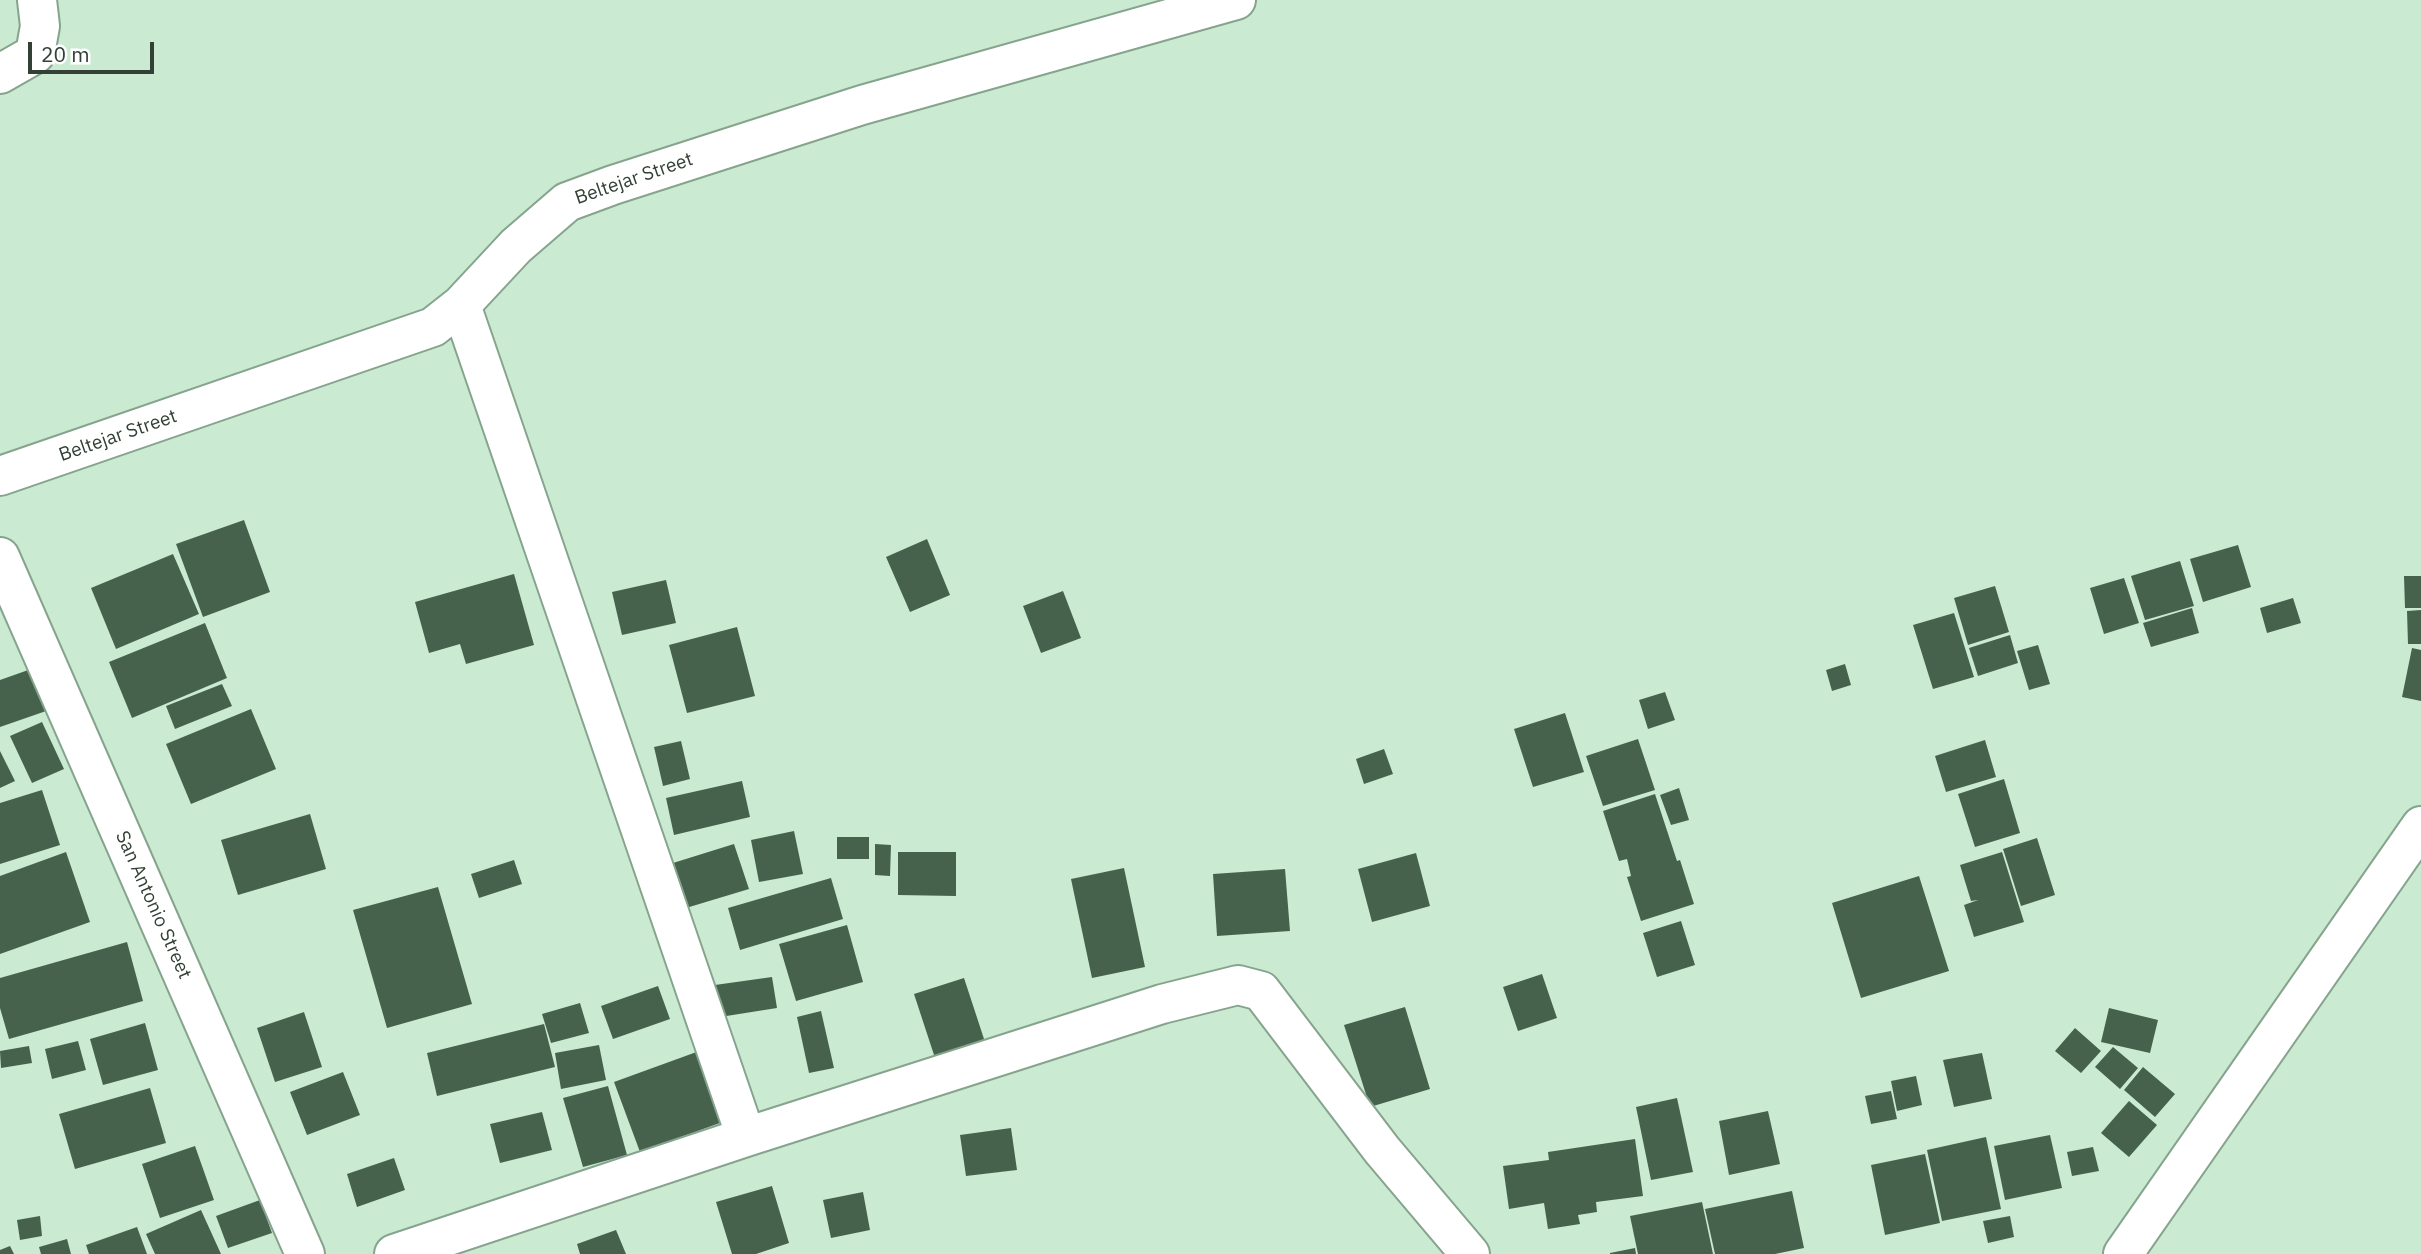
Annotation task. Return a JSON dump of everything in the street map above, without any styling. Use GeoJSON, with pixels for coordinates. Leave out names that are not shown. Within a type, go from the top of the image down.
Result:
{"type":"FeatureCollection","features":[{"type":"Feature","properties":{"kind":"street"},"geometry":{"type":"LineString","coordinates":[[0,74],[35,54],[40,26],[37,0]]}},
{"type":"Feature","properties":{"kind":"street","name":"Beltejar Street"},"geometry":{"type":"LineString","coordinates":[[0,476],[433,327],[461,305],[516,246],[567,202],[862,105],[1236,0]]}},
{"type":"Feature","properties":{"kind":"street"},"geometry":{"type":"LineString","coordinates":[[461,305],[746,1137]]}},
{"type":"Feature","properties":{"kind":"street","name":"San Antonio Street"},"geometry":{"type":"LineString","coordinates":[[0,556],[305,1254]]}},
{"type":"Feature","properties":{"kind":"street"},"geometry":{"type":"LineString","coordinates":[[2123,1254],[2421,826]]}},
{"type":"Feature","properties":{"kind":"street"},"geometry":{"type":"LineString","coordinates":[[394,1254],[746,1137],[1162,1004],[1238,985],[1261,991],[1382,1150],[1470,1254]]}},
{"type":"Feature","properties":{"kind":"building"},"geometry":{"type":"Polygon","coordinates":[[[244,520],[270,592],[203,617],[176,544],[244,520]]]}},
{"type":"Feature","properties":{"kind":"building"},"geometry":{"type":"Polygon","coordinates":[[[927,539],[950,595],[910,612],[886,557],[927,539]]]}},
{"type":"Feature","properties":{"kind":"building"},"geometry":{"type":"Polygon","coordinates":[[[2238,545],[2251,587],[2203,602],[2190,559],[2238,545]]]}},
{"type":"Feature","properties":{"kind":"building"},"geometry":{"type":"Polygon","coordinates":[[[173,554],[199,614],[116,649],[91,588],[173,554]]]}},
{"type":"Feature","properties":{"kind":"building"},"geometry":{"type":"Polygon","coordinates":[[[2180,561],[2194,606],[2145,620],[2131,576],[2180,561]]]}},
{"type":"Feature","properties":{"kind":"building"},"geometry":{"type":"Polygon","coordinates":[[[514,574],[534,645],[466,664],[460,644],[429,653],[415,602],[514,574]]]}},
{"type":"Feature","properties":{"kind":"building"},"geometry":{"type":"Polygon","coordinates":[[[2404,576],[2421,576],[2421,608],[2405,608],[2404,576]]]}},
{"type":"Feature","properties":{"kind":"building"},"geometry":{"type":"Polygon","coordinates":[[[2124,578],[2139,623],[2104,634],[2090,588],[2124,578]]]}},
{"type":"Feature","properties":{"kind":"building"},"geometry":{"type":"Polygon","coordinates":[[[666,580],[676,623],[622,635],[612,592],[666,580]]]}},
{"type":"Feature","properties":{"kind":"building"},"geometry":{"type":"Polygon","coordinates":[[[1995,586],[2009,632],[1968,645],[1954,598],[1995,586]]]}},
{"type":"Feature","properties":{"kind":"building"},"geometry":{"type":"Polygon","coordinates":[[[1063,591],[1081,638],[1041,653],[1023,606],[1063,591]]]}},
{"type":"Feature","properties":{"kind":"building"},"geometry":{"type":"Polygon","coordinates":[[[2293,598],[2301,623],[2267,633],[2260,608],[2293,598]]]}},
{"type":"Feature","properties":{"kind":"building"},"geometry":{"type":"Polygon","coordinates":[[[2192,608],[2199,633],[2151,647],[2143,623],[2192,608]]]}},
{"type":"Feature","properties":{"kind":"building"},"geometry":{"type":"Polygon","coordinates":[[[2421,610],[2421,644],[2408,644],[2407,611],[2421,610]]]}},
{"type":"Feature","properties":{"kind":"building"},"geometry":{"type":"Polygon","coordinates":[[[1954,613],[1974,677],[1933,689],[1913,625],[1954,613]]]}},
{"type":"Feature","properties":{"kind":"building"},"geometry":{"type":"Polygon","coordinates":[[[205,623],[227,678],[132,718],[109,662],[205,623]]]}},
{"type":"Feature","properties":{"kind":"building"},"geometry":{"type":"Polygon","coordinates":[[[737,627],[755,696],[687,713],[669,645],[737,627]]]}},
{"type":"Feature","properties":{"kind":"building"},"geometry":{"type":"Polygon","coordinates":[[[2010,635],[2018,663],[1978,676],[1969,648],[2010,635]]]}},
{"type":"Feature","properties":{"kind":"building"},"geometry":{"type":"Polygon","coordinates":[[[2038,645],[2050,684],[2029,690],[2017,651],[2038,645]]]}},
{"type":"Feature","properties":{"kind":"building"},"geometry":{"type":"Polygon","coordinates":[[[2412,648],[2421,650],[2421,701],[2402,697],[2412,648]]]}},
{"type":"Feature","properties":{"kind":"building"},"geometry":{"type":"Polygon","coordinates":[[[1845,664],[1851,685],[1832,691],[1826,670],[1845,664]]]}},
{"type":"Feature","properties":{"kind":"building"},"geometry":{"type":"Polygon","coordinates":[[[34,668],[49,710],[0,727],[0,680],[34,668]]]}},
{"type":"Feature","properties":{"kind":"building"},"geometry":{"type":"Polygon","coordinates":[[[222,684],[232,706],[175,729],[166,706],[222,684]]]}},
{"type":"Feature","properties":{"kind":"building"},"geometry":{"type":"Polygon","coordinates":[[[1665,692],[1675,720],[1648,729],[1639,700],[1665,692]]]}},
{"type":"Feature","properties":{"kind":"building"},"geometry":{"type":"Polygon","coordinates":[[[251,709],[276,769],[191,804],[166,744],[251,709]]]}},
{"type":"Feature","properties":{"kind":"building"},"geometry":{"type":"Polygon","coordinates":[[[1565,713],[1584,772],[1533,787],[1514,729],[1565,713]]]}},
{"type":"Feature","properties":{"kind":"building"},"geometry":{"type":"Polygon","coordinates":[[[42,722],[64,769],[32,783],[10,736],[42,722]]]}},
{"type":"Feature","properties":{"kind":"building"},"geometry":{"type":"Polygon","coordinates":[[[1638,739],[1655,790],[1603,806],[1586,756],[1638,739]]]}},
{"type":"Feature","properties":{"kind":"building"},"geometry":{"type":"Polygon","coordinates":[[[1985,740],[1996,777],[1946,792],[1935,756],[1985,740]]]}},
{"type":"Feature","properties":{"kind":"building"},"geometry":{"type":"Polygon","coordinates":[[[681,741],[690,779],[663,786],[654,747],[681,741]]]}},
{"type":"Feature","properties":{"kind":"building"},"geometry":{"type":"Polygon","coordinates":[[[1384,749],[1393,774],[1364,784],[1356,759],[1384,749]]]}},
{"type":"Feature","properties":{"kind":"building"},"geometry":{"type":"Polygon","coordinates":[[[0,751],[15,781],[0,788],[0,751]]]}},
{"type":"Feature","properties":{"kind":"building"},"geometry":{"type":"Polygon","coordinates":[[[2004,779],[2020,833],[1975,847],[1958,794],[2004,779]]]}},
{"type":"Feature","properties":{"kind":"building"},"geometry":{"type":"Polygon","coordinates":[[[742,781],[750,817],[674,835],[666,798],[742,781]]]}},
{"type":"Feature","properties":{"kind":"building"},"geometry":{"type":"Polygon","coordinates":[[[1679,788],[1689,820],[1671,825],[1660,795],[1679,788]]]}},
{"type":"Feature","properties":{"kind":"building"},"geometry":{"type":"Polygon","coordinates":[[[42,790],[60,845],[0,864],[0,803],[42,790]]]}},
{"type":"Feature","properties":{"kind":"building"},"geometry":{"type":"Polygon","coordinates":[[[1655,794],[1694,904],[1641,921],[1627,877],[1631,876],[1627,859],[1619,861],[1603,811],[1655,794]]]}},
{"type":"Feature","properties":{"kind":"building"},"geometry":{"type":"Polygon","coordinates":[[[310,814],[326,869],[238,895],[221,840],[310,814]]]}},
{"type":"Feature","properties":{"kind":"building"},"geometry":{"type":"Polygon","coordinates":[[[794,831],[803,874],[759,882],[751,840],[794,831]]]}},
{"type":"Feature","properties":{"kind":"building"},"geometry":{"type":"Polygon","coordinates":[[[837,837],[869,837],[869,859],[837,859],[837,837]]]}},
{"type":"Feature","properties":{"kind":"building"},"geometry":{"type":"Polygon","coordinates":[[[2037,838],[2055,895],[2021,906],[2003,849],[2037,838]]]}},
{"type":"Feature","properties":{"kind":"building"},"geometry":{"type":"Polygon","coordinates":[[[734,844],[749,889],[686,908],[673,863],[734,844]]]}},
{"type":"Feature","properties":{"kind":"building"},"geometry":{"type":"Polygon","coordinates":[[[875,844],[891,845],[890,876],[875,875],[875,844]]]}},
{"type":"Feature","properties":{"kind":"building"},"geometry":{"type":"Polygon","coordinates":[[[66,852],[90,922],[0,954],[0,876],[66,852]]]}},
{"type":"Feature","properties":{"kind":"building"},"geometry":{"type":"Polygon","coordinates":[[[898,852],[956,852],[956,896],[898,895],[898,852]]]}},
{"type":"Feature","properties":{"kind":"building"},"geometry":{"type":"Polygon","coordinates":[[[2002,852],[2024,922],[1974,937],[1964,905],[1978,900],[1971,901],[1960,865],[2002,852]]]}},
{"type":"Feature","properties":{"kind":"building"},"geometry":{"type":"Polygon","coordinates":[[[1416,853],[1430,906],[1372,922],[1358,869],[1416,853]]]}},
{"type":"Feature","properties":{"kind":"building"},"geometry":{"type":"Polygon","coordinates":[[[514,860],[522,884],[479,898],[471,874],[514,860]]]}},
{"type":"Feature","properties":{"kind":"building"},"geometry":{"type":"Polygon","coordinates":[[[1124,868],[1145,967],[1092,978],[1071,879],[1124,868]]]}},
{"type":"Feature","properties":{"kind":"building"},"geometry":{"type":"Polygon","coordinates":[[[1285,869],[1290,931],[1217,936],[1213,874],[1285,869]]]}},
{"type":"Feature","properties":{"kind":"building"},"geometry":{"type":"Polygon","coordinates":[[[1919,876],[1949,971],[1861,998],[1832,903],[1919,876]]]}},
{"type":"Feature","properties":{"kind":"building"},"geometry":{"type":"Polygon","coordinates":[[[831,878],[843,919],[740,950],[728,908],[831,878]]]}},
{"type":"Feature","properties":{"kind":"building"},"geometry":{"type":"Polygon","coordinates":[[[438,887],[472,1004],[387,1028],[353,910],[438,887]]]}},
{"type":"Feature","properties":{"kind":"building"},"geometry":{"type":"Polygon","coordinates":[[[1681,921],[1695,965],[1657,977],[1643,933],[1681,921]]]}},
{"type":"Feature","properties":{"kind":"building"},"geometry":{"type":"Polygon","coordinates":[[[847,925],[863,982],[796,1001],[779,944],[847,925]]]}},
{"type":"Feature","properties":{"kind":"building"},"geometry":{"type":"Polygon","coordinates":[[[127,942],[143,1001],[9,1039],[0,1008],[0,978],[127,942]]]}},
{"type":"Feature","properties":{"kind":"building"},"geometry":{"type":"Polygon","coordinates":[[[1542,974],[1557,1018],[1518,1031],[1503,987],[1542,974]]]}},
{"type":"Feature","properties":{"kind":"building"},"geometry":{"type":"Polygon","coordinates":[[[772,977],[777,1008],[720,1017],[715,985],[772,977]]]}},
{"type":"Feature","properties":{"kind":"building"},"geometry":{"type":"Polygon","coordinates":[[[964,978],[985,1042],[935,1058],[914,994],[964,978]]]}},
{"type":"Feature","properties":{"kind":"building"},"geometry":{"type":"Polygon","coordinates":[[[658,986],[670,1019],[613,1039],[601,1006],[658,986]]]}},
{"type":"Feature","properties":{"kind":"building"},"geometry":{"type":"Polygon","coordinates":[[[580,1003],[589,1033],[551,1043],[542,1014],[580,1003]]]}},
{"type":"Feature","properties":{"kind":"building"},"geometry":{"type":"Polygon","coordinates":[[[1405,1007],[1430,1089],[1370,1107],[1344,1025],[1405,1007]]]}},
{"type":"Feature","properties":{"kind":"building"},"geometry":{"type":"Polygon","coordinates":[[[2109,1008],[2158,1020],[2150,1053],[2101,1042],[2109,1008]]]}},
{"type":"Feature","properties":{"kind":"building"},"geometry":{"type":"Polygon","coordinates":[[[821,1011],[834,1068],[809,1073],[797,1017],[821,1011]]]}},
{"type":"Feature","properties":{"kind":"building"},"geometry":{"type":"Polygon","coordinates":[[[304,1012],[322,1067],[275,1082],[257,1028],[304,1012]]]}},
{"type":"Feature","properties":{"kind":"building"},"geometry":{"type":"Polygon","coordinates":[[[145,1023],[158,1070],[103,1085],[90,1039],[145,1023]]]}},
{"type":"Feature","properties":{"kind":"building"},"geometry":{"type":"Polygon","coordinates":[[[544,1024],[555,1067],[437,1096],[427,1053],[544,1024]]]}},
{"type":"Feature","properties":{"kind":"building"},"geometry":{"type":"Polygon","coordinates":[[[2075,1028],[2101,1051],[2081,1073],[2055,1051],[2075,1028]]]}},
{"type":"Feature","properties":{"kind":"building"},"geometry":{"type":"Polygon","coordinates":[[[78,1041],[86,1070],[52,1079],[45,1049],[78,1041]]]}},
{"type":"Feature","properties":{"kind":"building"},"geometry":{"type":"Polygon","coordinates":[[[599,1045],[606,1080],[561,1089],[555,1053],[599,1045]]]}},
{"type":"Feature","properties":{"kind":"building"},"geometry":{"type":"Polygon","coordinates":[[[29,1046],[32,1063],[1,1068],[0,1051],[29,1046]]]}},
{"type":"Feature","properties":{"kind":"building"},"geometry":{"type":"Polygon","coordinates":[[[2113,1047],[2138,1068],[2120,1089],[2095,1067],[2113,1047]]]}},
{"type":"Feature","properties":{"kind":"building"},"geometry":{"type":"Polygon","coordinates":[[[702,1050],[728,1120],[640,1152],[614,1082],[702,1050]]]}},
{"type":"Feature","properties":{"kind":"building"},"geometry":{"type":"Polygon","coordinates":[[[1982,1053],[1992,1099],[1954,1107],[1943,1060],[1982,1053]]]}},
{"type":"Feature","properties":{"kind":"building"},"geometry":{"type":"Polygon","coordinates":[[[2143,1067],[2175,1094],[2155,1117],[2124,1090],[2143,1067]]]}},
{"type":"Feature","properties":{"kind":"building"},"geometry":{"type":"Polygon","coordinates":[[[343,1072],[360,1115],[307,1135],[290,1092],[343,1072]]]}},
{"type":"Feature","properties":{"kind":"building"},"geometry":{"type":"Polygon","coordinates":[[[1916,1076],[1922,1105],[1897,1111],[1891,1081],[1916,1076]]]}},
{"type":"Feature","properties":{"kind":"building"},"geometry":{"type":"Polygon","coordinates":[[[608,1086],[627,1155],[583,1167],[563,1098],[608,1086]]]}},
{"type":"Feature","properties":{"kind":"building"},"geometry":{"type":"Polygon","coordinates":[[[150,1088],[166,1143],[75,1169],[59,1114],[150,1088]]]}},
{"type":"Feature","properties":{"kind":"building"},"geometry":{"type":"Polygon","coordinates":[[[1891,1091],[1897,1119],[1871,1124],[1865,1096],[1891,1091]]]}},
{"type":"Feature","properties":{"kind":"building"},"geometry":{"type":"Polygon","coordinates":[[[1677,1098],[1693,1172],[1651,1180],[1636,1107],[1677,1098]]]}},
{"type":"Feature","properties":{"kind":"building"},"geometry":{"type":"Polygon","coordinates":[[[2129,1101],[2157,1125],[2129,1157],[2101,1133],[2129,1101]]]}},
{"type":"Feature","properties":{"kind":"building"},"geometry":{"type":"Polygon","coordinates":[[[1768,1111],[1780,1164],[1729,1175],[1719,1121],[1768,1111]]]}},
{"type":"Feature","properties":{"kind":"building"},"geometry":{"type":"Polygon","coordinates":[[[542,1112],[552,1150],[500,1163],[490,1124],[542,1112]]]}},
{"type":"Feature","properties":{"kind":"building"},"geometry":{"type":"Polygon","coordinates":[[[1011,1128],[1017,1170],[966,1176],[960,1135],[1011,1128]]]}},
{"type":"Feature","properties":{"kind":"building"},"geometry":{"type":"Polygon","coordinates":[[[2050,1135],[2062,1188],[2005,1200],[1994,1146],[2050,1135]]]}},
{"type":"Feature","properties":{"kind":"building"},"geometry":{"type":"Polygon","coordinates":[[[1986,1137],[2001,1209],[1942,1221],[1927,1150],[1986,1137]]]}},
{"type":"Feature","properties":{"kind":"building"},"geometry":{"type":"Polygon","coordinates":[[[1635,1139],[1643,1196],[1596,1202],[1597,1212],[1578,1215],[1580,1224],[1548,1229],[1544,1203],[1509,1209],[1503,1166],[1549,1160],[1548,1152],[1635,1139]]]}},
{"type":"Feature","properties":{"kind":"building"},"geometry":{"type":"Polygon","coordinates":[[[195,1146],[214,1200],[160,1218],[142,1164],[195,1146]]]}},
{"type":"Feature","properties":{"kind":"building"},"geometry":{"type":"Polygon","coordinates":[[[2093,1147],[2099,1171],[2072,1176],[2067,1152],[2093,1147]]]}},
{"type":"Feature","properties":{"kind":"building"},"geometry":{"type":"Polygon","coordinates":[[[1925,1154],[1940,1223],[1885,1235],[1871,1165],[1925,1154]]]}},
{"type":"Feature","properties":{"kind":"building"},"geometry":{"type":"Polygon","coordinates":[[[394,1158],[405,1190],[357,1207],[347,1174],[394,1158]]]}},
{"type":"Feature","properties":{"kind":"building"},"geometry":{"type":"Polygon","coordinates":[[[772,1186],[789,1243],[756,1254],[732,1254],[716,1202],[772,1186]]]}},
{"type":"Feature","properties":{"kind":"building"},"geometry":{"type":"Polygon","coordinates":[[[1792,1191],[1804,1248],[1775,1254],[1715,1254],[1705,1209],[1792,1191]]]}},
{"type":"Feature","properties":{"kind":"building"},"geometry":{"type":"Polygon","coordinates":[[[863,1192],[870,1230],[831,1238],[823,1200],[863,1192]]]}},
{"type":"Feature","properties":{"kind":"building"},"geometry":{"type":"Polygon","coordinates":[[[260,1200],[272,1233],[228,1248],[216,1216],[260,1200]]]}},
{"type":"Feature","properties":{"kind":"building"},"geometry":{"type":"Polygon","coordinates":[[[1702,1202],[1713,1254],[1638,1254],[1630,1216],[1702,1202]]]}},
{"type":"Feature","properties":{"kind":"building"},"geometry":{"type":"Polygon","coordinates":[[[201,1210],[221,1254],[155,1254],[146,1234],[201,1210]]]}},
{"type":"Feature","properties":{"kind":"building"},"geometry":{"type":"Polygon","coordinates":[[[40,1216],[42,1236],[20,1240],[17,1220],[40,1216]]]}},
{"type":"Feature","properties":{"kind":"building"},"geometry":{"type":"Polygon","coordinates":[[[2010,1216],[2014,1237],[1988,1243],[1983,1221],[2010,1216]]]}},
{"type":"Feature","properties":{"kind":"building"},"geometry":{"type":"Polygon","coordinates":[[[137,1227],[147,1254],[89,1254],[86,1245],[137,1227]]]}},
{"type":"Feature","properties":{"kind":"building"},"geometry":{"type":"Polygon","coordinates":[[[616,1230],[626,1254],[580,1254],[577,1244],[616,1230]]]}},
{"type":"Feature","properties":{"kind":"building"},"geometry":{"type":"Polygon","coordinates":[[[67,1239],[71,1254],[41,1254],[39,1247],[67,1239]]]}},
{"type":"Feature","properties":{"kind":"building"},"geometry":{"type":"Polygon","coordinates":[[[10,1246],[14,1254],[0,1254],[0,1250],[10,1246]]]}},
{"type":"Feature","properties":{"kind":"building"},"geometry":{"type":"Polygon","coordinates":[[[1635,1248],[1636,1254],[1610,1254],[1610,1253],[1635,1248]]]}}]}
